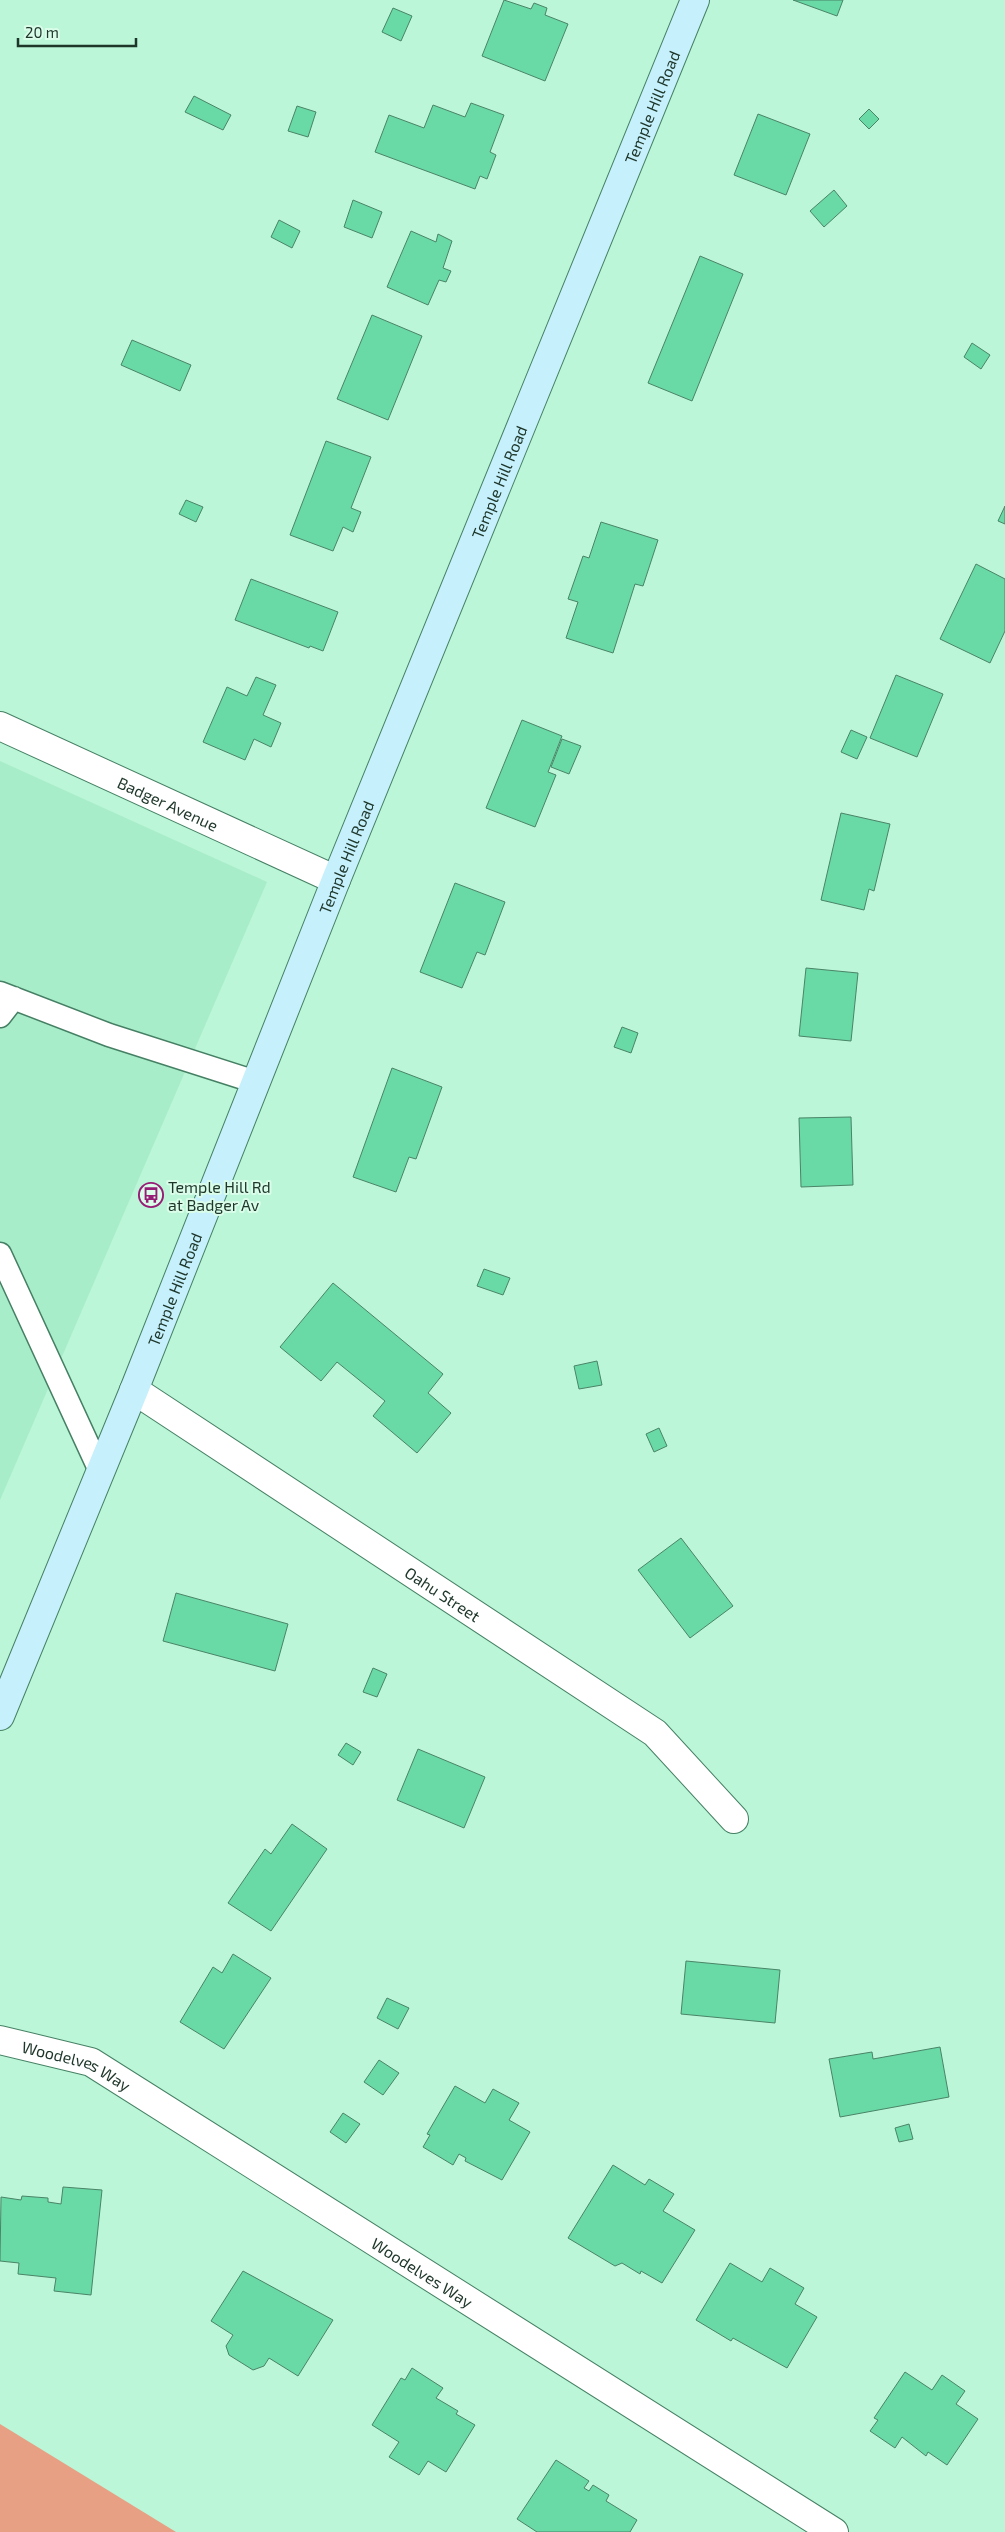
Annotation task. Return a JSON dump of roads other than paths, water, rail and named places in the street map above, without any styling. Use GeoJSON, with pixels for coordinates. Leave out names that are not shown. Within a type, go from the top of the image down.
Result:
{"type":"FeatureCollection","features":[{"type":"Feature","properties":{"kind":"main road","name":"Temple Hill Road"},"geometry":{"type":"LineString","coordinates":[[0,1716],[134,1390],[336,880],[695,0]]}},
{"type":"Feature","properties":{"kind":"street","name":"Badger Avenue"},"geometry":{"type":"LineString","coordinates":[[0,726],[336,880]]}},
{"type":"Feature","properties":{"kind":"street","name":"Oahu Street"},"geometry":{"type":"LineString","coordinates":[[134,1390],[655,1733],[734,1818]]}},
{"type":"Feature","properties":{"kind":"street","name":"Woodelves Way"},"geometry":{"type":"LineString","coordinates":[[0,2040],[91,2062],[834,2532]]}},
{"type":"Feature","properties":{"kind":"lane"},"geometry":{"type":"LineString","coordinates":[[0,1016],[7,995],[109,1035],[256,1082]]}},
{"type":"Feature","properties":{"kind":"lane"},"geometry":{"type":"LineString","coordinates":[[0,1254],[101,1472]]}},
{"type":"Feature","properties":{"kind":"place","name":"Temple Hill Rd at Badger Av"},"geometry":{"type":"Point","coordinates":[151,1195]}}]}
